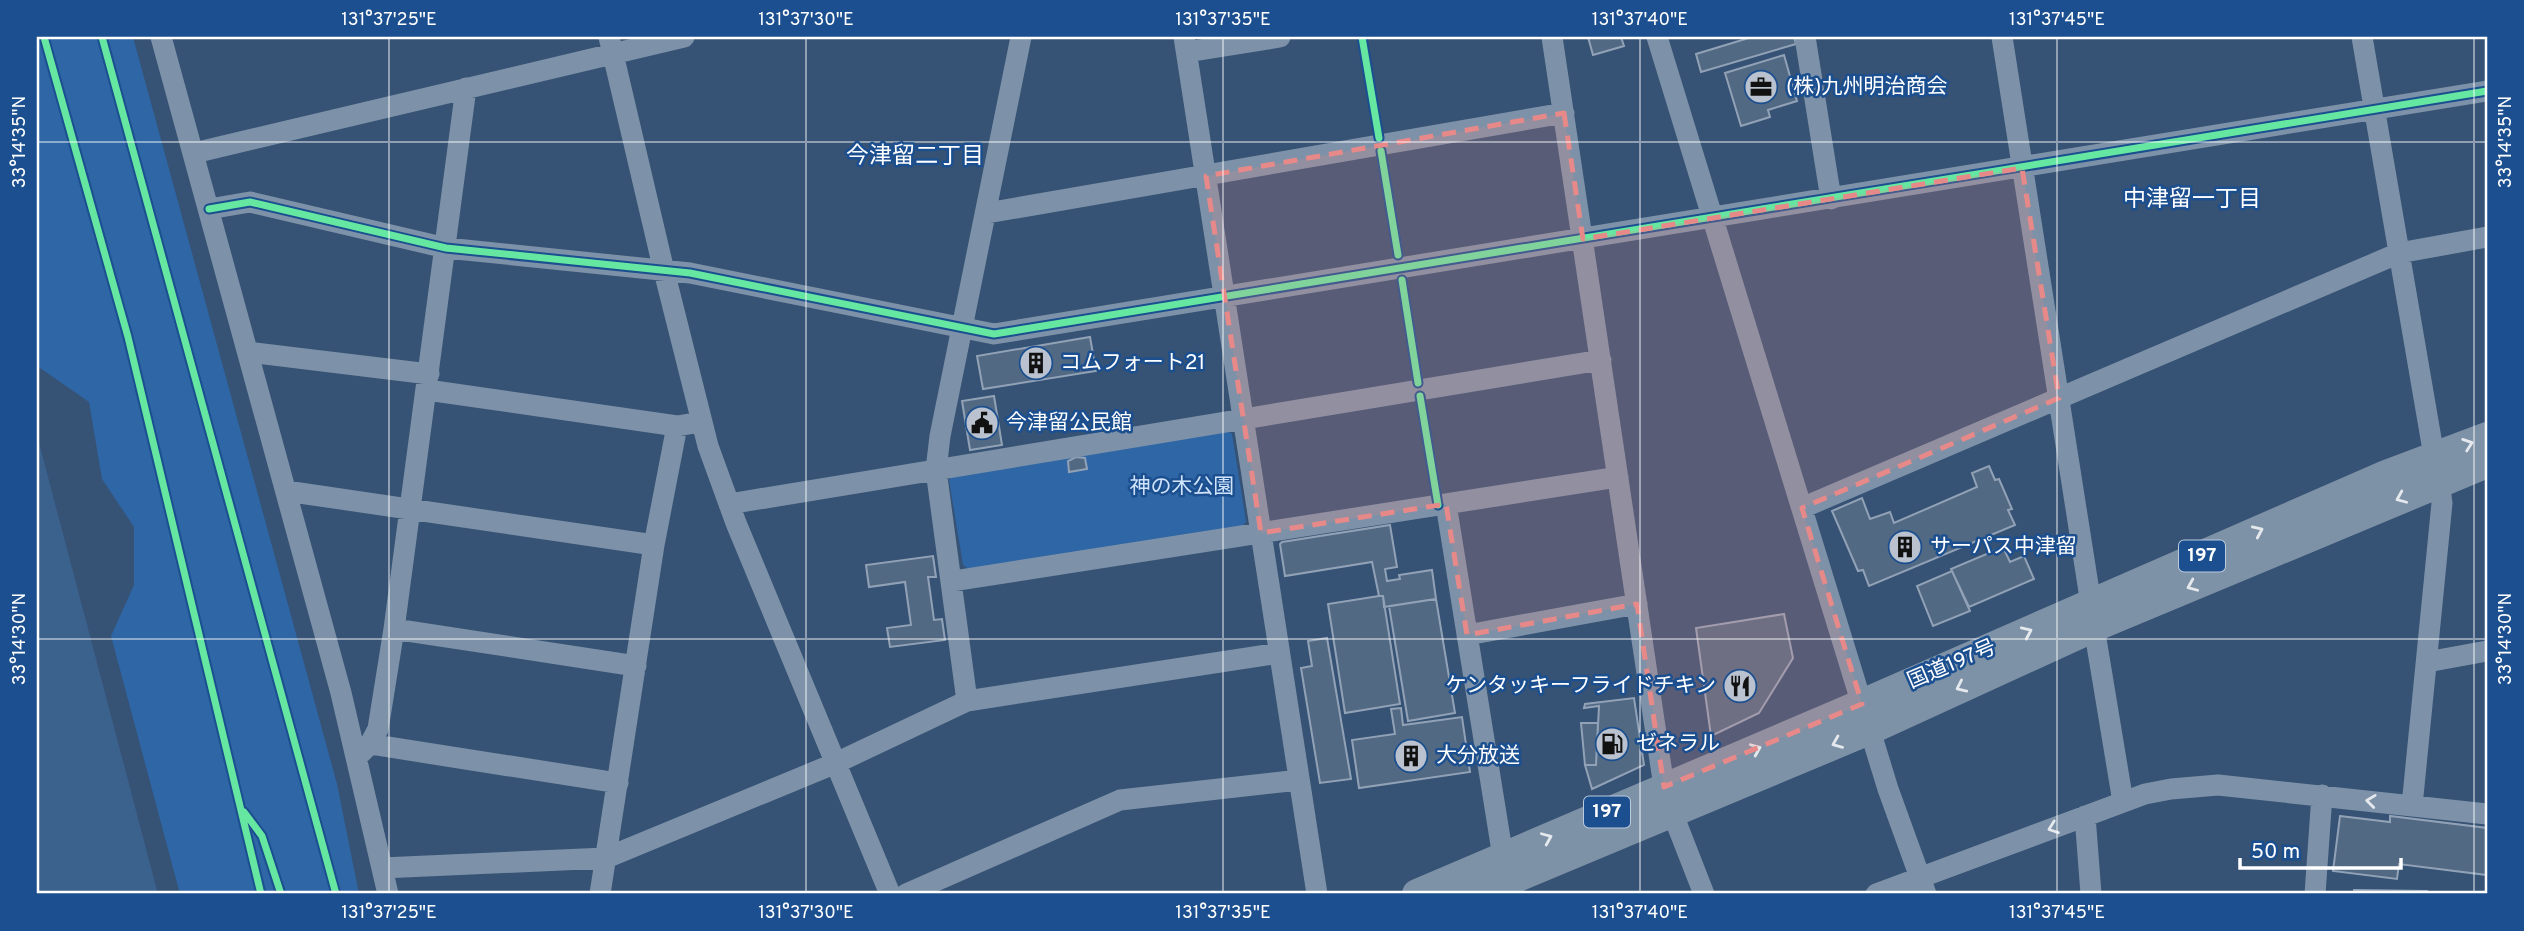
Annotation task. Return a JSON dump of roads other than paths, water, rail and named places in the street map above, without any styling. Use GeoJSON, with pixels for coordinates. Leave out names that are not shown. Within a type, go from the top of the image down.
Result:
{"type":"FeatureCollection","features":[{"type":"Feature","properties":{"kind":"highway","name":"国道197号"},"geometry":{"type":"LineString","coordinates":[[1477,894],[1668,800],[2437,469],[2487,438]]}},
{"type":"Feature","properties":{"kind":"highway","name":"国道197号"},"geometry":{"type":"LineString","coordinates":[[2437,469],[2487,463]]}},
{"type":"Feature","properties":{"kind":"highway","name":"国道197号"},"geometry":{"type":"LineString","coordinates":[[1417,894],[1503,857],[1668,800]]}},
{"type":"Feature","properties":{"kind":"street"},"geometry":{"type":"LineString","coordinates":[[160,37],[286,491],[364,750],[388,894]]}},
{"type":"Feature","properties":{"kind":"street"},"geometry":{"type":"LineString","coordinates":[[194,153],[466,88],[611,45],[684,37]]}},
{"type":"Feature","properties":{"kind":"street"},"geometry":{"type":"LineString","coordinates":[[967,701],[936,470],[940,436],[1021,37]]}},
{"type":"Feature","properties":{"kind":"street"},"geometry":{"type":"LineString","coordinates":[[1280,37],[1185,45],[1317,894]]}},
{"type":"Feature","properties":{"kind":"street"},"geometry":{"type":"LineString","coordinates":[[1552,37],[1668,800],[1704,894]]}},
{"type":"Feature","properties":{"kind":"street"},"geometry":{"type":"LineString","coordinates":[[1657,37],[1866,717],[1923,886]]}},
{"type":"Feature","properties":{"kind":"street"},"geometry":{"type":"LineString","coordinates":[[1805,37],[1831,199]]}},
{"type":"Feature","properties":{"kind":"street"},"geometry":{"type":"LineString","coordinates":[[2001,37],[2123,802]]}},
{"type":"Feature","properties":{"kind":"street"},"geometry":{"type":"LineString","coordinates":[[2362,37],[2442,503],[2412,806]]}},
{"type":"Feature","properties":{"kind":"street"},"geometry":{"type":"LineString","coordinates":[[611,45],[701,422],[729,504],[890,894]]}},
{"type":"Feature","properties":{"kind":"street"},"geometry":{"type":"LineString","coordinates":[[364,750],[377,729],[394,629],[466,88]]}},
{"type":"Feature","properties":{"kind":"street"},"geometry":{"type":"LineString","coordinates":[[209,209],[250,202],[446,248],[690,273],[994,334],[2487,91]]}},
{"type":"Feature","properties":{"kind":"street"},"geometry":{"type":"LineString","coordinates":[[987,213],[1564,113]]}},
{"type":"Feature","properties":{"kind":"street"},"geometry":{"type":"LineString","coordinates":[[1802,509],[2399,253],[2487,237]]}},
{"type":"Feature","properties":{"kind":"street"},"geometry":{"type":"LineString","coordinates":[[248,352],[677,426],[701,422]]}},
{"type":"Feature","properties":{"kind":"street"},"geometry":{"type":"LineString","coordinates":[[729,504],[1601,360]]}},
{"type":"Feature","properties":{"kind":"street"},"geometry":{"type":"LineString","coordinates":[[600,894],[654,545],[677,426]]}},
{"type":"Feature","properties":{"kind":"street"},"geometry":{"type":"LineString","coordinates":[[953,581],[1618,477]]}},
{"type":"Feature","properties":{"kind":"street"},"geometry":{"type":"LineString","coordinates":[[286,491],[654,545]]}},
{"type":"Feature","properties":{"kind":"street"},"geometry":{"type":"LineString","coordinates":[[1446,504],[1503,857]]}},
{"type":"Feature","properties":{"kind":"street"},"geometry":{"type":"LineString","coordinates":[[1467,635],[1637,604]]}},
{"type":"Feature","properties":{"kind":"street"},"geometry":{"type":"LineString","coordinates":[[394,629],[636,666]]}},
{"type":"Feature","properties":{"kind":"street"},"geometry":{"type":"LineString","coordinates":[[2427,662],[2487,651]]}},
{"type":"Feature","properties":{"kind":"street"},"geometry":{"type":"LineString","coordinates":[[382,868],[606,858],[836,763],[967,701],[1279,653]]}},
{"type":"Feature","properties":{"kind":"street"},"geometry":{"type":"LineString","coordinates":[[364,750],[618,783]]}},
{"type":"Feature","properties":{"kind":"street"},"geometry":{"type":"LineString","coordinates":[[906,894],[1120,800],[1299,780]]}},
{"type":"Feature","properties":{"kind":"street"},"geometry":{"type":"LineString","coordinates":[[1876,894],[1923,886],[2085,816],[2153,792],[2206,785],[2487,814]]}},
{"type":"Feature","properties":{"kind":"street"},"geometry":{"type":"LineString","coordinates":[[2315,894],[2322,795]]}},
{"type":"Feature","properties":{"kind":"street"},"geometry":{"type":"LineString","coordinates":[[2085,816],[2091,894]]}},
{"type":"Feature","properties":{"kind":"street"},"geometry":{"type":"LineString","coordinates":[[382,868],[402,894]]}},
{"type":"Feature","properties":{"kind":"place","name":"(株)九州明治商会"},"geometry":{"type":"Point","coordinates":[1761,87]}},
{"type":"Feature","properties":{"kind":"place","name":"コムフォート21"},"geometry":{"type":"Point","coordinates":[1036,363]}},
{"type":"Feature","properties":{"kind":"place","name":"今津留公民館"},"geometry":{"type":"Point","coordinates":[982,423]}},
{"type":"Feature","properties":{"kind":"place","name":"サーパス中津留"},"geometry":{"type":"Point","coordinates":[1905,547]}},
{"type":"Feature","properties":{"kind":"place","name":"ケンタッキーフライドチキン"},"geometry":{"type":"Point","coordinates":[1740,686]}},
{"type":"Feature","properties":{"kind":"place","name":"ゼネラル"},"geometry":{"type":"Point","coordinates":[1612,744]}},
{"type":"Feature","properties":{"kind":"place","name":"大分放送"},"geometry":{"type":"Point","coordinates":[1411,756]}},
{"type":"Feature","properties":{"kind":"district","name":"今津留二丁目"},"geometry":{"type":"Point","coordinates":[915,157]}},
{"type":"Feature","properties":{"kind":"district","name":"中津留一丁目"},"geometry":{"type":"Point","coordinates":[2192,200]}},
{"type":"Feature","properties":{"kind":"park label","name":"神の木公園"},"geometry":{"type":"Point","coordinates":[1182,487]}}]}
